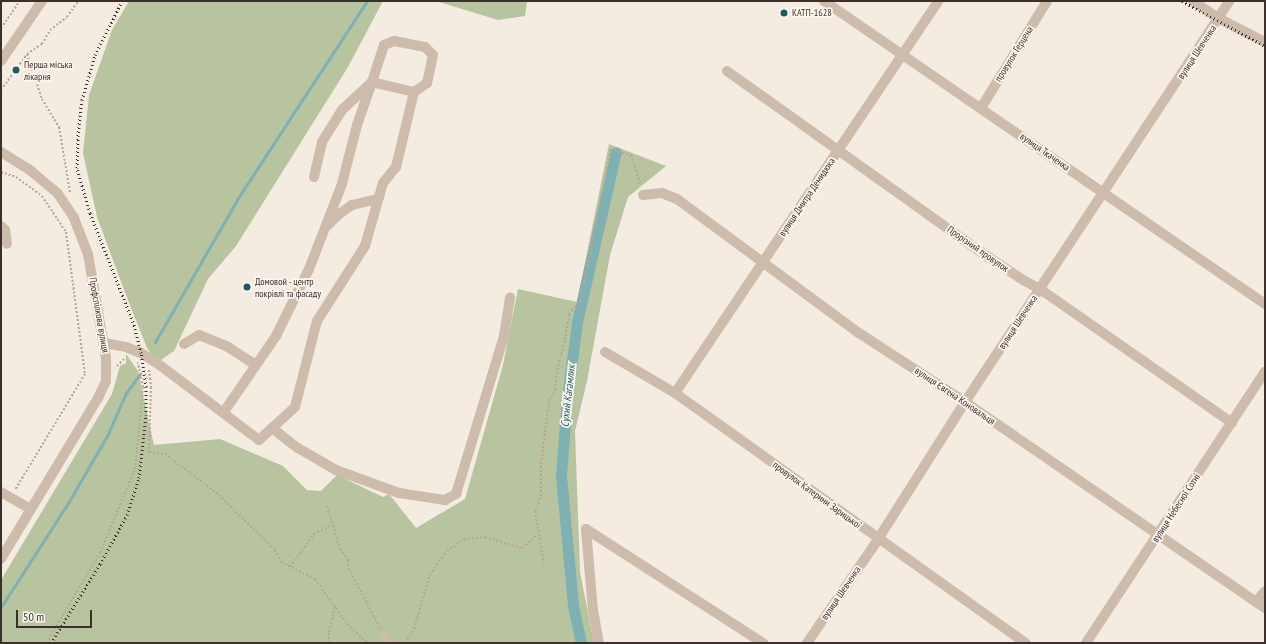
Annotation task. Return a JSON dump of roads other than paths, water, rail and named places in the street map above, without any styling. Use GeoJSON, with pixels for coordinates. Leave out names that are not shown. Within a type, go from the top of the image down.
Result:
{"type":"FeatureCollection","features":[{"type":"Feature","properties":{"kind":"street"},"geometry":{"type":"LineString","coordinates":[[1,61],[42,1]]}},
{"type":"Feature","properties":{"kind":"street","name":"вулиця Ткаченка"},"geometry":{"type":"LineString","coordinates":[[824,1],[1265,304]]}},
{"type":"Feature","properties":{"kind":"street","name":"вулиця Дмитра Демидюка"},"geometry":{"type":"LineString","coordinates":[[675,393],[938,1]]}},
{"type":"Feature","properties":{"kind":"street","name":"провулок Герцена"},"geometry":{"type":"LineString","coordinates":[[981,108],[1047,1]]}},
{"type":"Feature","properties":{"kind":"street"},"geometry":{"type":"LineString","coordinates":[[1193,1],[1218,18],[1265,42]]}},
{"type":"Feature","properties":{"kind":"street","name":"вулиця Шевченка"},"geometry":{"type":"LineString","coordinates":[[807,643],[878,539],[965,402],[1104,194],[1229,1]]}},
{"type":"Feature","properties":{"kind":"street"},"geometry":{"type":"LineString","coordinates":[[104,342],[126,347],[148,357],[259,440],[295,407],[317,321],[365,246],[383,183],[396,167],[414,92],[427,82],[433,55],[424,47],[394,41],[384,46],[357,125],[342,184],[309,269],[276,336],[223,413]]}},
{"type":"Feature","properties":{"kind":"street","name":"Прорізний провулок"},"geometry":{"type":"LineString","coordinates":[[727,71],[838,152],[978,250],[1023,280],[1040,289],[1232,423]]}},
{"type":"Feature","properties":{"kind":"street"},"geometry":{"type":"LineString","coordinates":[[372,82],[414,92]]}},
{"type":"Feature","properties":{"kind":"street"},"geometry":{"type":"LineString","coordinates":[[314,177],[322,142],[343,109],[372,82]]}},
{"type":"Feature","properties":{"kind":"street","name":"Профспілкова вулиця"},"geometry":{"type":"LineString","coordinates":[[1,152],[31,170],[58,194],[74,218],[88,254],[106,358],[106,381],[90,412],[1,559]]}},
{"type":"Feature","properties":{"kind":"street","name":"вулиця Євгена Коновальця"},"geometry":{"type":"LineString","coordinates":[[643,195],[662,193],[677,199],[860,333],[965,402],[1265,608]]}},
{"type":"Feature","properties":{"kind":"street"},"geometry":{"type":"LineString","coordinates":[[324,230],[338,215],[352,205],[378,198]]}},
{"type":"Feature","properties":{"kind":"street"},"geometry":{"type":"LineString","coordinates":[[1,226],[5,230],[7,244]]}},
{"type":"Feature","properties":{"kind":"street"},"geometry":{"type":"LineString","coordinates":[[272,428],[298,448],[336,470],[399,493],[445,500],[456,494],[504,336],[510,297]]}},
{"type":"Feature","properties":{"kind":"street"},"geometry":{"type":"LineString","coordinates":[[184,344],[199,335],[228,347],[256,365]]}},
{"type":"Feature","properties":{"kind":"street","name":"провулок Катерини Зарицької"},"geometry":{"type":"LineString","coordinates":[[605,352],[675,393],[1026,643]]}},
{"type":"Feature","properties":{"kind":"street","name":"вулиця Небесної Сотні"},"geometry":{"type":"LineString","coordinates":[[1086,643],[1265,372]]}},
{"type":"Feature","properties":{"kind":"street"},"geometry":{"type":"LineString","coordinates":[[1,492],[30,509]]}},
{"type":"Feature","properties":{"kind":"street"},"geometry":{"type":"LineString","coordinates":[[599,643],[593,610],[586,529],[763,643]]}},
{"type":"Feature","properties":{"kind":"street"},"geometry":{"type":"LineString","coordinates":[[1256,602],[1265,591]]}},
{"type":"Feature","properties":{"kind":"waterway"},"geometry":{"type":"LineString","coordinates":[[155,342],[238,198],[367,1]]}},
{"type":"Feature","properties":{"kind":"waterway","name":"Сухий Кагамлик"},"geometry":{"type":"LineString","coordinates":[[581,643],[573,605],[561,475],[567,398],[577,322],[616,152]]}},
{"type":"Feature","properties":{"kind":"waterway"},"geometry":{"type":"LineString","coordinates":[[1,607],[68,503],[107,436],[126,393],[140,374]]}},
{"type":"Feature","properties":{"kind":"railway"},"geometry":{"type":"LineString","coordinates":[[51,643],[100,564],[127,515],[139,478],[146,415],[146,387],[141,353],[133,322],[90,213],[77,168],[78,136],[82,100],[95,55],[122,1]]}},
{"type":"Feature","properties":{"kind":"railway"},"geometry":{"type":"LineString","coordinates":[[1182,1],[1265,46]]}},
{"type":"Feature","properties":{"kind":"place","name":"КАТП-1628"},"geometry":{"type":"Point","coordinates":[784,13]}},
{"type":"Feature","properties":{"kind":"place","name":"Перша міська лікарня"},"geometry":{"type":"Point","coordinates":[16,70]}},
{"type":"Feature","properties":{"kind":"place","name":"Домовой - центр покрівлі та фасаду"},"geometry":{"type":"Point","coordinates":[247,287]}}]}
